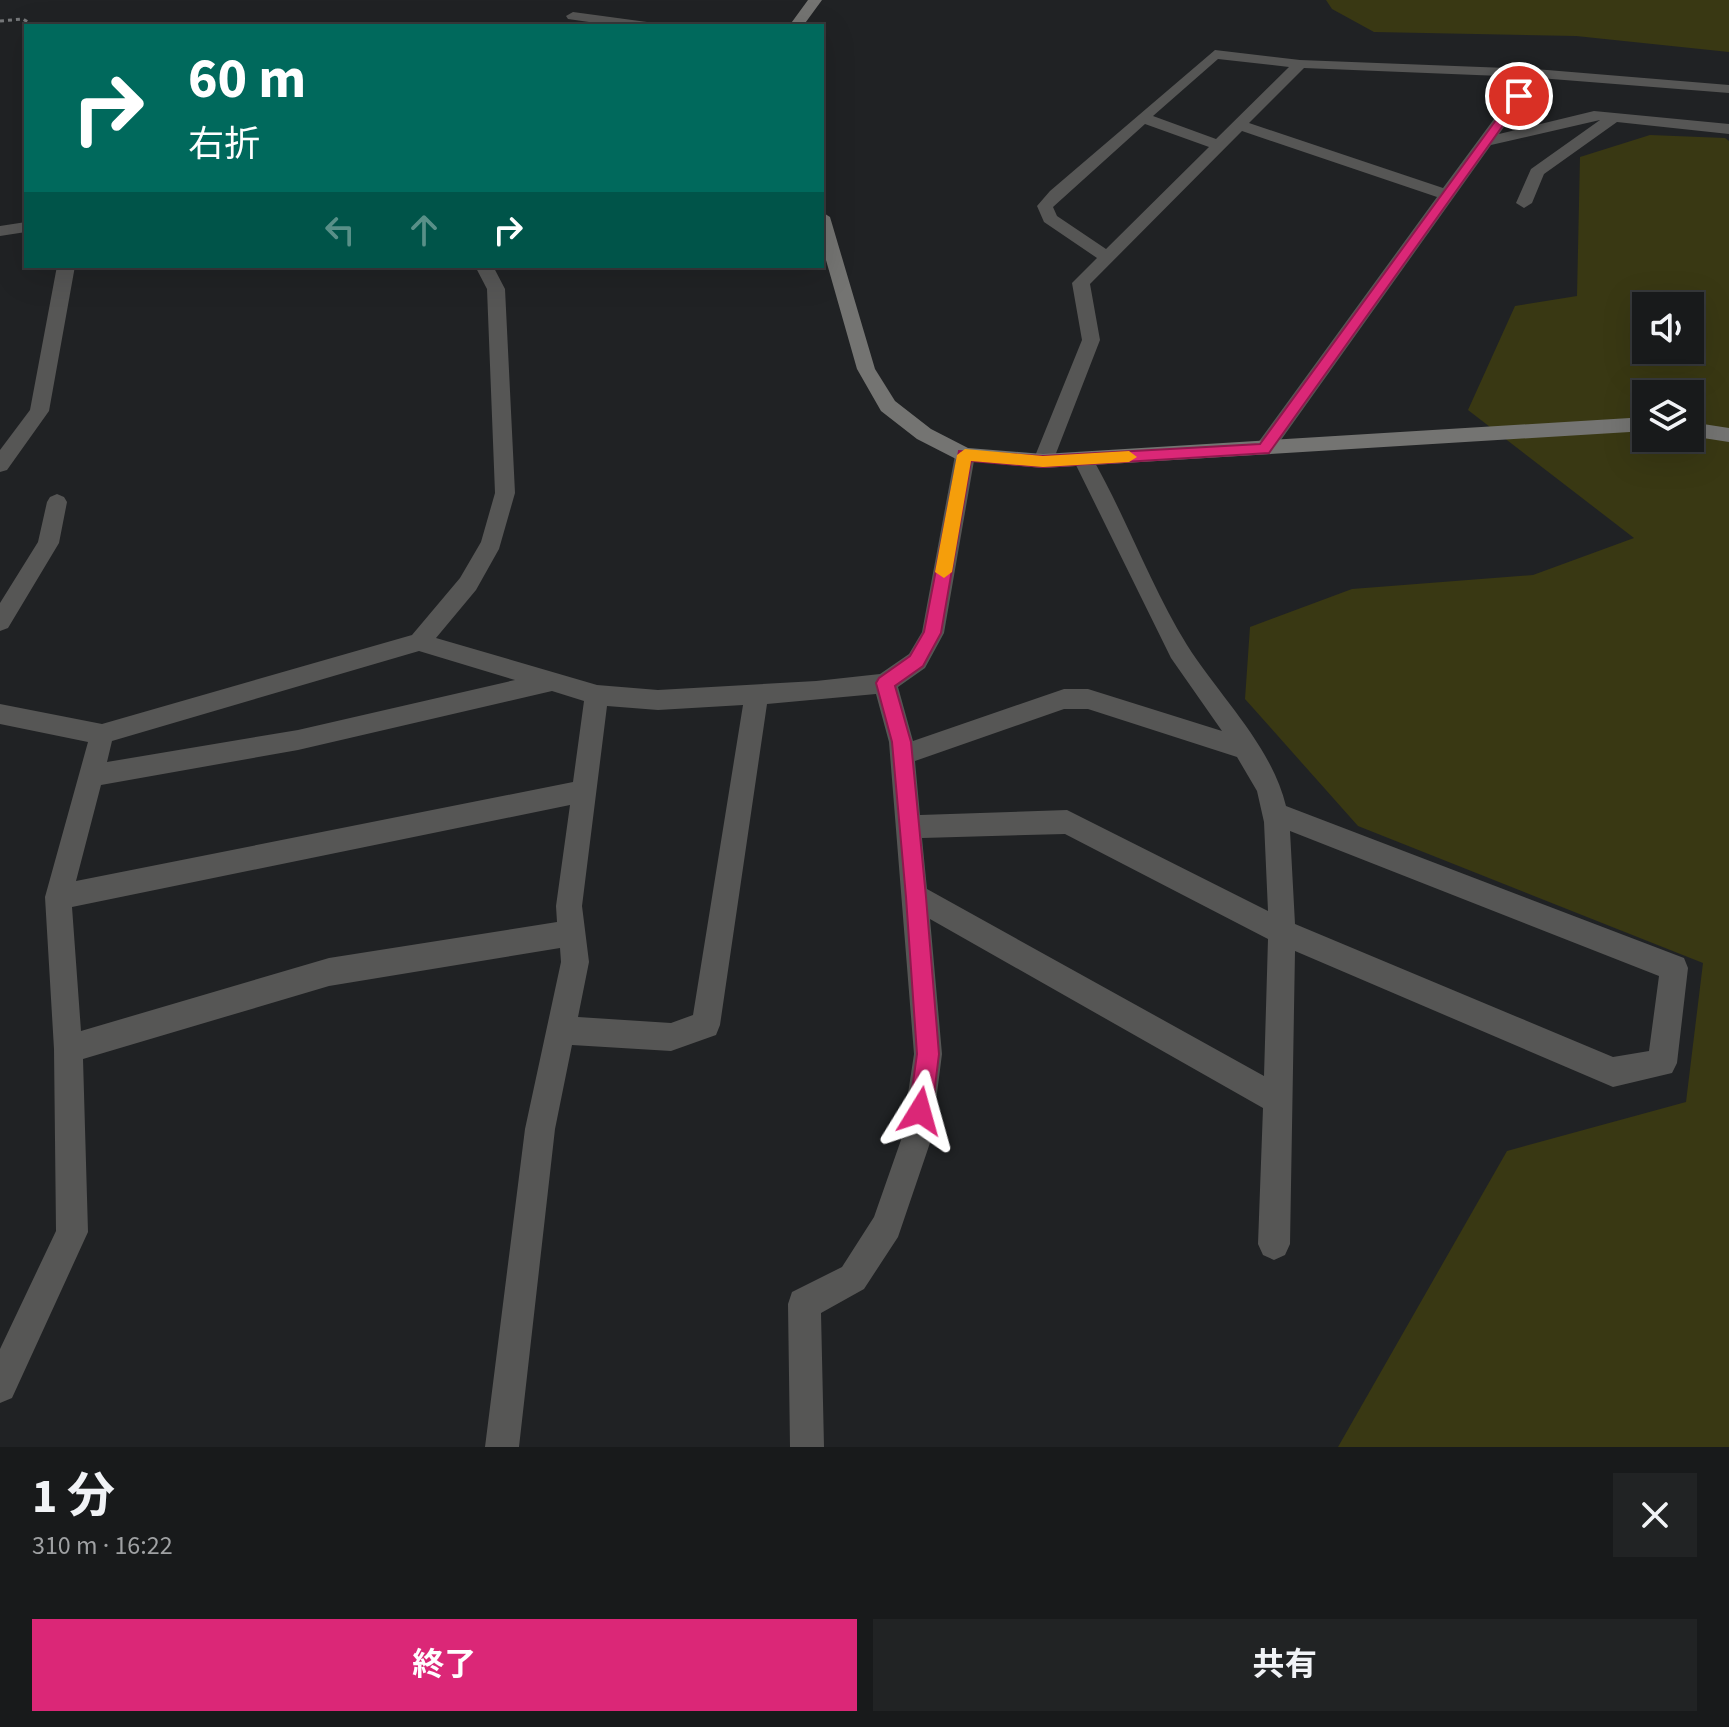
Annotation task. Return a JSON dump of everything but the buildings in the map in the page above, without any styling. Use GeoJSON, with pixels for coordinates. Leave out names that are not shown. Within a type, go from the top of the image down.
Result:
{"type":"FeatureCollection","features":[{"type":"Feature","properties":{"kind":"street"},"geometry":{"type":"LineString","coordinates":[[562,24],[573,16],[585,0]]}},
{"type":"Feature","properties":{"kind":"street"},"geometry":{"type":"LineString","coordinates":[[797,24],[815,0]]}},
{"type":"Feature","properties":{"kind":"street"},"geometry":{"type":"LineString","coordinates":[[573,16],[632,24]]}},
{"type":"Feature","properties":{"kind":"street"},"geometry":{"type":"LineString","coordinates":[[1107,257],[1050,219],[1045,206],[1215,54],[1300,64],[1535,73],[1729,89]]}},
{"type":"Feature","properties":{"kind":"street"},"geometry":{"type":"LineString","coordinates":[[1043,461],[1091,340],[1081,283],[1300,64]]}},
{"type":"Feature","properties":{"kind":"street"},"geometry":{"type":"LineString","coordinates":[[1264,449],[1535,73]]}},
{"type":"Feature","properties":{"kind":"street"},"geometry":{"type":"LineString","coordinates":[[1485,142],[1594,115],[1729,129]]}},
{"type":"Feature","properties":{"kind":"street"},"geometry":{"type":"LineString","coordinates":[[1524,203],[1537,172],[1614,117]]}},
{"type":"Feature","properties":{"kind":"street"},"geometry":{"type":"LineString","coordinates":[[1143,118],[1219,145]]}},
{"type":"Feature","properties":{"kind":"street"},"geometry":{"type":"LineString","coordinates":[[1239,125],[1447,195]]}},
{"type":"Feature","properties":{"kind":"street"},"geometry":{"type":"LineString","coordinates":[[824,224],[866,369],[873,382],[888,406],[924,434],[965,455],[1043,461],[1632,425]]}},
{"type":"Feature","properties":{"kind":"street"},"geometry":{"type":"LineString","coordinates":[[0,231],[24,227]]}},
{"type":"Feature","properties":{"kind":"street"},"geometry":{"type":"LineString","coordinates":[[1,463],[39,411],[66,268]]}},
{"type":"Feature","properties":{"kind":"street"},"geometry":{"type":"LineString","coordinates":[[419,642],[468,584],[491,543],[505,493],[496,289],[485,268]]}},
{"type":"Feature","properties":{"kind":"street"},"geometry":{"type":"LineString","coordinates":[[1704,431],[1729,435]]}},
{"type":"Feature","properties":{"kind":"street"},"geometry":{"type":"LineString","coordinates":[[0,714],[102,734],[419,642],[597,695],[658,700],[885,683],[917,661],[933,633],[965,455]]}},
{"type":"Feature","properties":{"kind":"street"},"geometry":{"type":"LineString","coordinates":[[1083,459],[1179,651],[1224,713],[1269,788],[1275,813],[1282,932],[1275,1099],[1274,1244]]}},
{"type":"Feature","properties":{"kind":"street"},"geometry":{"type":"LineString","coordinates":[[0,622],[48,543],[57,502]]}},
{"type":"Feature","properties":{"kind":"street"},"geometry":{"type":"LineString","coordinates":[[91,776],[298,740],[551,682]]}},
{"type":"Feature","properties":{"kind":"street"},"geometry":{"type":"LineString","coordinates":[[807,1447],[804,1304],[853,1278],[887,1226],[916,1140],[928,1054],[903,755],[885,683]]}},
{"type":"Feature","properties":{"kind":"street"},"geometry":{"type":"LineString","coordinates":[[561,1030],[671,1037],[706,1025],[757,694]]}},
{"type":"Feature","properties":{"kind":"street"},"geometry":{"type":"LineString","coordinates":[[502,1447],[540,1129],[575,962],[569,906],[597,695]]}},
{"type":"Feature","properties":{"kind":"street"},"geometry":{"type":"LineString","coordinates":[[903,755],[1064,699],[1088,699],[1245,749]]}},
{"type":"Feature","properties":{"kind":"street"},"geometry":{"type":"LineString","coordinates":[[0,1386],[72,1232],[68,1049],[58,897],[102,734]]}},
{"type":"Feature","properties":{"kind":"street"},"geometry":{"type":"LineString","coordinates":[[58,897],[584,791]]}},
{"type":"Feature","properties":{"kind":"street"},"geometry":{"type":"LineString","coordinates":[[910,827],[1067,822],[1282,932],[1613,1072],[1662,1063],[1674,968],[1275,813]]}},
{"type":"Feature","properties":{"kind":"street"},"geometry":{"type":"LineString","coordinates":[[916,897],[1275,1099]]}},
{"type":"Feature","properties":{"kind":"street"},"geometry":{"type":"LineString","coordinates":[[68,1049],[329,972],[572,933]]}},
{"type":"Feature","properties":{"kind":"path"},"geometry":{"type":"LineString","coordinates":[[0,21],[23,19],[31,24]]}},
{"type":"Feature","properties":{"kind":"shaded area"},"geometry":{"type":"Polygon","coordinates":[[[1326,0],[1729,0],[1729,52],[1576,36],[1374,32],[1332,9],[1326,0]]]}},
{"type":"Feature","properties":{"kind":"shaded area"},"geometry":{"type":"Polygon","coordinates":[[[1650,135],[1725,138],[1729,141],[1729,1447],[1338,1447],[1507,1151],[1686,1102],[1703,963],[1358,826],[1245,699],[1250,627],[1352,589],[1533,575],[1634,538],[1468,410],[1515,306],[1577,296],[1580,157],[1650,135]]]}},
{"type":"Feature","properties":{"kind":"slow traffic"},"geometry":{"type":"LineString","coordinates":[[944,572],[965,455],[1043,461],[1129,457]]}},
{"type":"Feature","properties":{"kind":"route"},"geometry":{"type":"LineString","coordinates":[[920,1111],[928,1054],[916,897],[901,742],[885,683],[917,661],[933,633],[965,455],[1043,461],[1264,449],[1519,96]]}}]}
